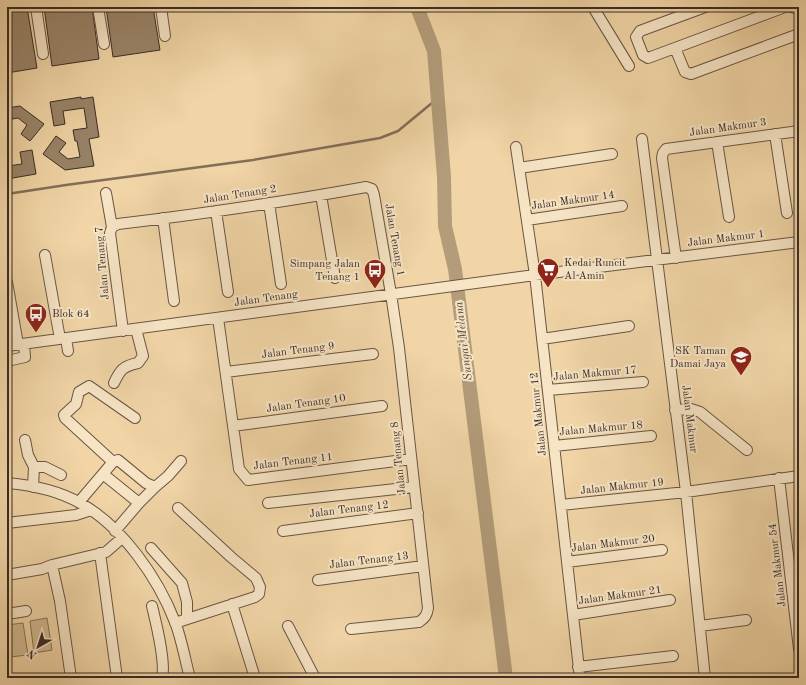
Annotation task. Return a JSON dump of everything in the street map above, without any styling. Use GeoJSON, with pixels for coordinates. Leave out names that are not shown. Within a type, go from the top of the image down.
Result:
{"type":"FeatureCollection","features":[{"type":"Feature","properties":{"kind":"street"},"geometry":{"type":"LineString","coordinates":[[36,7],[43,54]]}},
{"type":"Feature","properties":{"kind":"street"},"geometry":{"type":"LineString","coordinates":[[98,7],[104,44]]}},
{"type":"Feature","properties":{"kind":"street"},"geometry":{"type":"LineString","coordinates":[[161,7],[165,36]]}},
{"type":"Feature","properties":{"kind":"street"},"geometry":{"type":"LineString","coordinates":[[593,7],[629,66]]}},
{"type":"Feature","properties":{"kind":"street"},"geometry":{"type":"LineString","coordinates":[[700,8],[637,33],[636,37],[645,57],[648,58],[785,7]]}},
{"type":"Feature","properties":{"kind":"street"},"geometry":{"type":"LineString","coordinates":[[791,7],[799,9]]}},
{"type":"Feature","properties":{"kind":"street"},"geometry":{"type":"LineString","coordinates":[[675,48],[685,72],[691,74],[799,34]]}},
{"type":"Feature","properties":{"kind":"street","name":"Jalan Makmur 3"},"geometry":{"type":"LineString","coordinates":[[676,258],[662,158],[666,149],[799,131]]}},
{"type":"Feature","properties":{"kind":"street"},"geometry":{"type":"LineString","coordinates":[[775,134],[788,213]]}},
{"type":"Feature","properties":{"kind":"street","name":"Jalan Makmur"},"geometry":{"type":"LineString","coordinates":[[642,139],[686,492],[705,678]]}},
{"type":"Feature","properties":{"kind":"street"},"geometry":{"type":"LineString","coordinates":[[717,142],[729,217]]}},
{"type":"Feature","properties":{"kind":"street","name":"Jalan Makmur 12"},"geometry":{"type":"LineString","coordinates":[[516,147],[527,220],[532,276],[542,339],[580,678]]}},
{"type":"Feature","properties":{"kind":"street"},"geometry":{"type":"LineString","coordinates":[[519,168],[612,154]]}},
{"type":"Feature","properties":{"kind":"street","name":"Jalan Tenang 2"},"geometry":{"type":"LineString","coordinates":[[112,227],[118,224],[216,211],[366,187],[372,189]]}},
{"type":"Feature","properties":{"kind":"street","name":"Jalan Tenang 1"},"geometry":{"type":"LineString","coordinates":[[372,189],[396,294]]}},
{"type":"Feature","properties":{"kind":"street","name":"Jalan Tenang 7"},"geometry":{"type":"LineString","coordinates":[[106,193],[112,227],[110,233],[122,330]]}},
{"type":"Feature","properties":{"kind":"street"},"geometry":{"type":"LineString","coordinates":[[321,195],[335,278]]}},
{"type":"Feature","properties":{"kind":"street"},"geometry":{"type":"LineString","coordinates":[[269,203],[281,284]]}},
{"type":"Feature","properties":{"kind":"street","name":"Jalan Makmur 14"},"geometry":{"type":"LineString","coordinates":[[527,220],[622,206]]}},
{"type":"Feature","properties":{"kind":"street"},"geometry":{"type":"LineString","coordinates":[[216,211],[228,292]]}},
{"type":"Feature","properties":{"kind":"street"},"geometry":{"type":"LineString","coordinates":[[164,218],[174,302]]}},
{"type":"Feature","properties":{"kind":"street","name":"Jalan Makmur 1"},"geometry":{"type":"LineString","coordinates":[[532,276],[799,242]]}},
{"type":"Feature","properties":{"kind":"street"},"geometry":{"type":"LineString","coordinates":[[45,255],[63,339],[68,351]]}},
{"type":"Feature","properties":{"kind":"street","name":"Jalan Tenang"},"geometry":{"type":"LineString","coordinates":[[7,346],[532,276]]}},
{"type":"Feature","properties":{"kind":"street"},"geometry":{"type":"LineString","coordinates":[[7,282],[25,357],[7,361]]}},
{"type":"Feature","properties":{"kind":"street","name":"Jalan Tenang 8"},"geometry":{"type":"LineString","coordinates":[[351,629],[419,622],[428,614],[411,458],[396,294]]}},
{"type":"Feature","properties":{"kind":"street","name":"Jalan Tenang 11"},"geometry":{"type":"LineString","coordinates":[[218,318],[239,469],[248,480],[411,458]]}},
{"type":"Feature","properties":{"kind":"street"},"geometry":{"type":"LineString","coordinates":[[542,339],[630,326]]}},
{"type":"Feature","properties":{"kind":"street"},"geometry":{"type":"LineString","coordinates":[[114,383],[120,370],[128,365],[138,363],[143,356],[136,329]]}},
{"type":"Feature","properties":{"kind":"street","name":"Jalan Tenang 9"},"geometry":{"type":"LineString","coordinates":[[226,372],[373,354]]}},
{"type":"Feature","properties":{"kind":"street","name":"Jalan Makmur 17"},"geometry":{"type":"LineString","coordinates":[[548,390],[643,382]]}},
{"type":"Feature","properties":{"kind":"street"},"geometry":{"type":"LineString","coordinates":[[113,462],[65,418],[64,415],[76,404],[79,392],[89,386],[135,418]]}},
{"type":"Feature","properties":{"kind":"street","name":"Jalan Tenang 10"},"geometry":{"type":"LineString","coordinates":[[234,426],[382,406]]}},
{"type":"Feature","properties":{"kind":"street"},"geometry":{"type":"LineString","coordinates":[[676,410],[690,409],[700,412],[747,450]]}},
{"type":"Feature","properties":{"kind":"street","name":"Jalan Makmur 18"},"geometry":{"type":"LineString","coordinates":[[554,446],[651,436]]}},
{"type":"Feature","properties":{"kind":"street"},"geometry":{"type":"LineString","coordinates":[[25,440],[28,455],[34,467],[33,487]]}},
{"type":"Feature","properties":{"kind":"street"},"geometry":{"type":"LineString","coordinates":[[79,502],[113,462],[118,460],[146,483],[155,487]]}},
{"type":"Feature","properties":{"kind":"street"},"geometry":{"type":"LineString","coordinates":[[7,575],[42,570],[52,565],[106,552],[139,503],[168,476],[181,461]]}},
{"type":"Feature","properties":{"kind":"street"},"geometry":{"type":"LineString","coordinates":[[34,467],[45,466],[61,475]]}},
{"type":"Feature","properties":{"kind":"street"},"geometry":{"type":"LineString","coordinates":[[103,474],[139,503]]}},
{"type":"Feature","properties":{"kind":"street","name":"Jalan Makmur 19"},"geometry":{"type":"LineString","coordinates":[[561,505],[686,492],[799,476]]}},
{"type":"Feature","properties":{"kind":"street","name":"Jalan Makmur 54"},"geometry":{"type":"LineString","coordinates":[[779,478],[795,579],[799,649]]}},
{"type":"Feature","properties":{"kind":"street"},"geometry":{"type":"LineString","coordinates":[[7,483],[33,487],[79,502],[92,510],[119,534],[144,565],[161,593],[175,623],[190,678]]}},
{"type":"Feature","properties":{"kind":"street"},"geometry":{"type":"LineString","coordinates":[[268,502],[414,487]]}},
{"type":"Feature","properties":{"kind":"street"},"geometry":{"type":"LineString","coordinates":[[175,623],[255,596],[259,594],[260,587],[256,578],[178,508]]}},
{"type":"Feature","properties":{"kind":"street"},"geometry":{"type":"LineString","coordinates":[[7,523],[76,515],[92,510]]}},
{"type":"Feature","properties":{"kind":"street","name":"Jalan Tenang 12"},"geometry":{"type":"LineString","coordinates":[[284,530],[418,513]]}},
{"type":"Feature","properties":{"kind":"street"},"geometry":{"type":"LineString","coordinates":[[151,548],[182,583],[187,602],[187,618]]}},
{"type":"Feature","properties":{"kind":"street","name":"Jalan Makmur 20"},"geometry":{"type":"LineString","coordinates":[[567,562],[662,550]]}},
{"type":"Feature","properties":{"kind":"street"},"geometry":{"type":"LineString","coordinates":[[100,553],[117,678]]}},
{"type":"Feature","properties":{"kind":"street"},"geometry":{"type":"LineString","coordinates":[[52,565],[60,601],[71,678]]}},
{"type":"Feature","properties":{"kind":"street","name":"Jalan Tenang 13"},"geometry":{"type":"LineString","coordinates":[[318,580],[423,566]]}},
{"type":"Feature","properties":{"kind":"street","name":"Jalan Makmur 21"},"geometry":{"type":"LineString","coordinates":[[573,615],[670,600]]}},
{"type":"Feature","properties":{"kind":"street"},"geometry":{"type":"LineString","coordinates":[[232,604],[255,678]]}},
{"type":"Feature","properties":{"kind":"street"},"geometry":{"type":"LineString","coordinates":[[152,606],[162,663],[162,678]]}},
{"type":"Feature","properties":{"kind":"street"},"geometry":{"type":"LineString","coordinates":[[7,614],[26,611]]}},
{"type":"Feature","properties":{"kind":"street"},"geometry":{"type":"LineString","coordinates":[[700,626],[746,620]]}},
{"type":"Feature","properties":{"kind":"street"},"geometry":{"type":"LineString","coordinates":[[288,626],[315,678]]}},
{"type":"Feature","properties":{"kind":"street"},"geometry":{"type":"LineString","coordinates":[[578,667],[673,656]]}},
{"type":"Feature","properties":{"kind":"shaded area"},"geometry":{"type":"Polygon","coordinates":[[[47,618],[52,650],[34,653],[30,621],[47,618]]]}},
{"type":"Feature","properties":{"kind":"shaded area"},"geometry":{"type":"Polygon","coordinates":[[[23,623],[28,655],[10,657],[7,625],[23,623]]]}},
{"type":"Feature","properties":{"kind":"building"},"geometry":{"type":"Polygon","coordinates":[[[7,7],[27,7],[37,68],[7,73],[7,7]]]}},
{"type":"Feature","properties":{"kind":"building"},"geometry":{"type":"Polygon","coordinates":[[[44,7],[92,7],[99,59],[52,66],[44,7]]]}},
{"type":"Feature","properties":{"kind":"building"},"geometry":{"type":"Polygon","coordinates":[[[106,7],[153,7],[160,50],[113,57],[106,7]]]}},
{"type":"Feature","properties":{"kind":"building"},"geometry":{"type":"Polygon","coordinates":[[[81,97],[81,99],[93,97],[99,137],[89,139],[94,166],[65,170],[43,154],[56,136],[66,143],[59,152],[68,159],[80,157],[73,130],[87,128],[84,108],[63,111],[65,124],[54,126],[50,102],[81,97]]]}},
{"type":"Feature","properties":{"kind":"building"},"geometry":{"type":"Polygon","coordinates":[[[20,106],[44,124],[30,141],[21,134],[27,125],[18,118],[7,120],[7,108],[20,106]]]}},
{"type":"Feature","properties":{"kind":"building"},"geometry":{"type":"Polygon","coordinates":[[[32,150],[36,174],[7,179],[8,166],[22,164],[20,152],[32,150]]]}},
{"type":"Feature","properties":{"kind":"waterway","name":"Sungai Melana"},"geometry":{"type":"LineString","coordinates":[[417,7],[434,51],[444,177],[445,226],[455,269],[506,678]]}},
{"type":"Feature","properties":{"kind":"waterway"},"geometry":{"type":"LineString","coordinates":[[7,194],[253,160],[380,138],[398,131],[438,98]]}},
{"type":"Feature","properties":{"kind":"place","name":"Kedai Runcit Al Amin"},"geometry":{"type":"Point","coordinates":[548,288]}},
{"type":"Feature","properties":{"kind":"place","name":"Simpang Jalan Tenang 1"},"geometry":{"type":"Point","coordinates":[375,290]}},
{"type":"Feature","properties":{"kind":"place","name":"Blok 64"},"geometry":{"type":"Point","coordinates":[36,334]}},
{"type":"Feature","properties":{"kind":"place","name":"SK Taman Damai Jaya"},"geometry":{"type":"Point","coordinates":[741,376]}}]}
